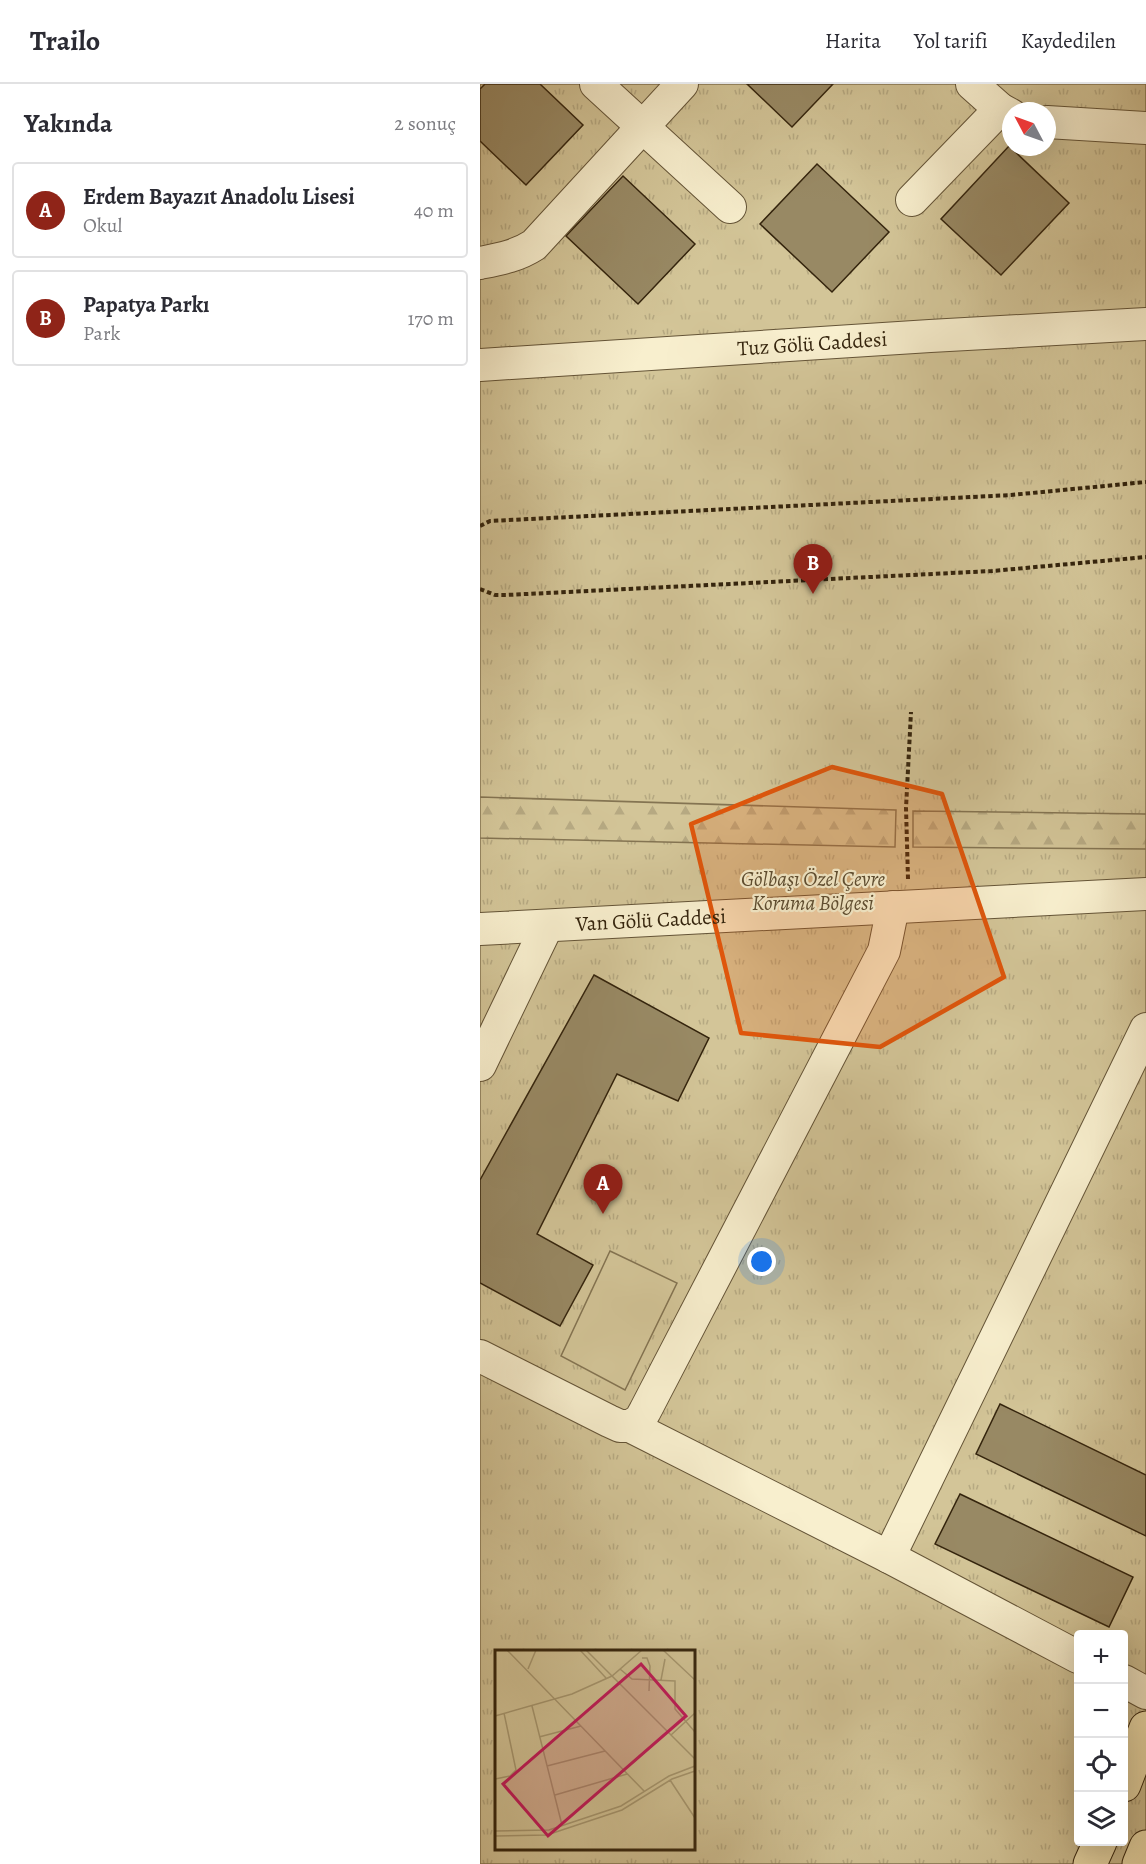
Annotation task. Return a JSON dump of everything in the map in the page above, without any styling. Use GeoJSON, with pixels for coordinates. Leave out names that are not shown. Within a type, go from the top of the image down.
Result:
{"type":"FeatureCollection","features":[{"type":"Feature","properties":{"kind":"main road"},"geometry":{"type":"LineString","coordinates":[[1128,1775],[1146,1728]]}},
{"type":"Feature","properties":{"kind":"main road"},"geometry":{"type":"LineString","coordinates":[[1090,1864],[1098,1846]]}},
{"type":"Feature","properties":{"kind":"main road"},"geometry":{"type":"LineString","coordinates":[[1139,1864],[1146,1847]]}},
{"type":"Feature","properties":{"kind":"street"},"geometry":{"type":"LineString","coordinates":[[596,84],[730,207]]}},
{"type":"Feature","properties":{"kind":"street"},"geometry":{"type":"LineString","coordinates":[[480,263],[508,258],[534,245],[682,84]]}},
{"type":"Feature","properties":{"kind":"street"},"geometry":{"type":"LineString","coordinates":[[972,84],[1002,109]]}},
{"type":"Feature","properties":{"kind":"street"},"geometry":{"type":"LineString","coordinates":[[912,200],[1002,116]]}},
{"type":"Feature","properties":{"kind":"street"},"geometry":{"type":"LineString","coordinates":[[1056,123],[1146,128]]}},
{"type":"Feature","properties":{"kind":"street","name":"Tuz Gölü Caddesi"},"geometry":{"type":"LineString","coordinates":[[480,365],[1146,324]]}},
{"type":"Feature","properties":{"kind":"street","name":"Van Gölü Caddesi"},"geometry":{"type":"LineString","coordinates":[[480,929],[1146,894]]}},
{"type":"Feature","properties":{"kind":"street"},"geometry":{"type":"LineString","coordinates":[[630,1426],[640,1420],[645,1411],[884,951],[893,907]]}},
{"type":"Feature","properties":{"kind":"street"},"geometry":{"type":"LineString","coordinates":[[480,1065],[548,926]]}},
{"type":"Feature","properties":{"kind":"street"},"geometry":{"type":"LineString","coordinates":[[889,1557],[1146,1029]]}},
{"type":"Feature","properties":{"kind":"street"},"geometry":{"type":"LineString","coordinates":[[480,1356],[609,1421],[620,1426],[630,1426],[889,1557],[1074,1655]]}},
{"type":"Feature","properties":{"kind":"street"},"geometry":{"type":"LineString","coordinates":[[1128,1683],[1146,1693]]}},
{"type":"Feature","properties":{"kind":"path"},"geometry":{"type":"LineString","coordinates":[[480,526],[490,521],[1011,495],[1146,482]]}},
{"type":"Feature","properties":{"kind":"path"},"geometry":{"type":"LineString","coordinates":[[480,589],[495,595],[507,595],[993,571],[1146,557]]}},
{"type":"Feature","properties":{"kind":"path"},"geometry":{"type":"LineString","coordinates":[[908,880],[906,808],[911,712]]}},
{"type":"Feature","properties":{"kind":"highlighted area"},"geometry":{"type":"Polygon","coordinates":[[[832,767],[942,794],[1004,977],[880,1047],[741,1033],[691,824],[832,767]]]}},
{"type":"Feature","properties":{"kind":"green space","name":"Gölbaşı Özel Çevre Koruma Bölgesi"},"geometry":{"type":"Polygon","coordinates":[[[480,84],[1146,84],[1146,1864],[480,1864],[480,84]]]}},
{"type":"Feature","properties":{"kind":"green space"},"geometry":{"type":"Polygon","coordinates":[[[480,797],[896,810],[895,847],[480,838],[480,797]]]}},
{"type":"Feature","properties":{"kind":"green space"},"geometry":{"type":"Polygon","coordinates":[[[913,811],[1146,814],[1146,849],[913,847],[913,811]]]}},
{"type":"Feature","properties":{"kind":"green space"},"geometry":{"type":"Polygon","coordinates":[[[610,1251],[677,1283],[625,1390],[561,1356],[610,1251]]]}},
{"type":"Feature","properties":{"kind":"building"},"geometry":{"type":"Polygon","coordinates":[[[485,84],[540,84],[583,125],[526,185],[480,141],[480,89],[485,84]]]}},
{"type":"Feature","properties":{"kind":"building"},"geometry":{"type":"Polygon","coordinates":[[[747,84],[833,84],[792,127],[747,84]]]}},
{"type":"Feature","properties":{"kind":"building"},"geometry":{"type":"Polygon","coordinates":[[[1002,154],[1002,156],[1020,156],[1069,203],[1001,275],[941,219],[1002,154]]]}},
{"type":"Feature","properties":{"kind":"building"},"geometry":{"type":"Polygon","coordinates":[[[817,164],[889,232],[832,292],[760,224],[817,164]]]}},
{"type":"Feature","properties":{"kind":"building"},"geometry":{"type":"Polygon","coordinates":[[[623,176],[695,244],[638,304],[566,236],[623,176]]]}},
{"type":"Feature","properties":{"kind":"building"},"geometry":{"type":"Polygon","coordinates":[[[594,975],[709,1038],[678,1101],[617,1074],[537,1234],[593,1265],[560,1326],[480,1283],[480,1180],[594,975]]]}},
{"type":"Feature","properties":{"kind":"building"},"geometry":{"type":"Polygon","coordinates":[[[1000,1404],[1146,1475],[1146,1536],[976,1454],[1000,1404]]]}},
{"type":"Feature","properties":{"kind":"building"},"geometry":{"type":"Polygon","coordinates":[[[960,1494],[1133,1577],[1109,1627],[935,1544],[960,1494]]]}},
{"type":"Feature","properties":{"kind":"place","name":"Papatya Parkı"},"geometry":{"type":"Point","coordinates":[813,594]}},
{"type":"Feature","properties":{"kind":"place","name":"Erdem Bayazıt Anadolu Lisesi"},"geometry":{"type":"Point","coordinates":[603,1214]}}]}
